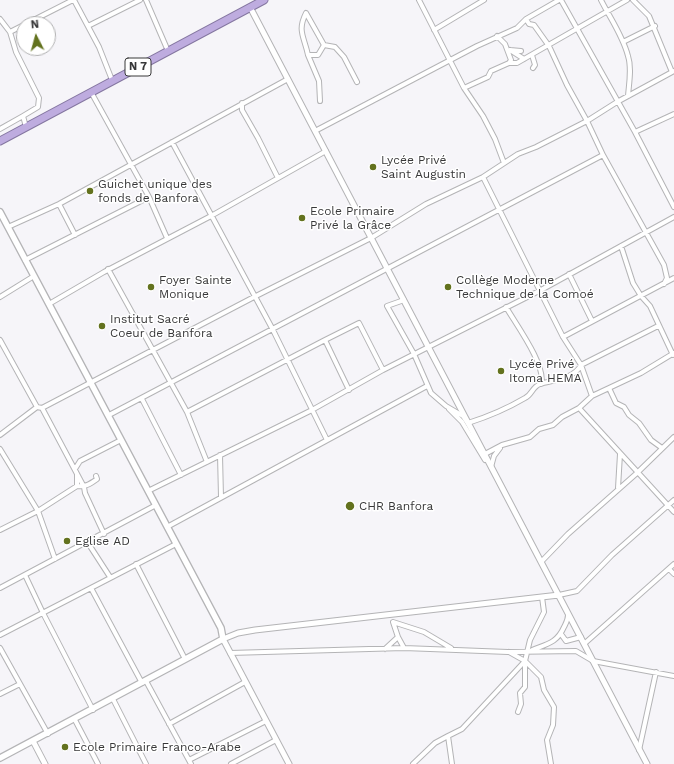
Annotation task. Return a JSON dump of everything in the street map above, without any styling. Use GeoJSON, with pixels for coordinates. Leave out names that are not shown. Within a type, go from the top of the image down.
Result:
{"type":"FeatureCollection","features":[{"type":"Feature","properties":{"kind":"highway","name":"N 7"},"geometry":{"type":"LineString","coordinates":[[0,140],[264,0]]}},
{"type":"Feature","properties":{"kind":"main road"},"geometry":{"type":"LineString","coordinates":[[0,212],[2,222],[8,227],[26,260],[221,628],[223,640],[185,659],[113,700],[0,758]]}},
{"type":"Feature","properties":{"kind":"street"},"geometry":{"type":"LineString","coordinates":[[10,32],[73,0],[88,26],[112,80]]}},
{"type":"Feature","properties":{"kind":"street"},"geometry":{"type":"LineString","coordinates":[[88,26],[140,0]]}},
{"type":"Feature","properties":{"kind":"street"},"geometry":{"type":"LineString","coordinates":[[146,0],[168,51]]}},
{"type":"Feature","properties":{"kind":"street"},"geometry":{"type":"LineString","coordinates":[[419,0],[464,88],[483,116],[495,139],[504,163]]}},
{"type":"Feature","properties":{"kind":"street"},"geometry":{"type":"LineString","coordinates":[[434,30],[484,0]]}},
{"type":"Feature","properties":{"kind":"street"},"geometry":{"type":"LineString","coordinates":[[315,131],[382,97],[449,60],[497,36],[517,28],[526,19],[560,0],[635,132],[674,207]]}},
{"type":"Feature","properties":{"kind":"street"},"geometry":{"type":"LineString","coordinates":[[601,0],[629,56],[630,75],[628,96]]}},
{"type":"Feature","properties":{"kind":"street"},"geometry":{"type":"LineString","coordinates":[[464,88],[488,77],[492,71],[509,63],[517,64],[627,0]]}},
{"type":"Feature","properties":{"kind":"street"},"geometry":{"type":"LineString","coordinates":[[0,435],[37,407],[42,408],[254,296],[371,238],[426,204],[483,177],[518,154],[536,147],[673,72],[650,16],[633,0]]}},
{"type":"Feature","properties":{"kind":"street"},"geometry":{"type":"LineString","coordinates":[[250,7],[647,764]]}},
{"type":"Feature","properties":{"kind":"street"},"geometry":{"type":"LineString","coordinates":[[320,101],[319,81],[308,55],[306,43],[300,27],[306,13],[324,45]]}},
{"type":"Feature","properties":{"kind":"street"},"geometry":{"type":"LineString","coordinates":[[0,19],[10,32],[16,52],[39,98],[38,107],[0,129]]}},
{"type":"Feature","properties":{"kind":"street"},"geometry":{"type":"LineString","coordinates":[[526,19],[529,24],[534,25],[549,46],[567,85],[587,120],[603,155],[660,258],[666,271],[667,278],[664,284]]}},
{"type":"Feature","properties":{"kind":"street"},"geometry":{"type":"LineString","coordinates":[[623,42],[655,26]]}},
{"type":"Feature","properties":{"kind":"street"},"geometry":{"type":"LineString","coordinates":[[497,36],[505,44],[508,50],[511,60],[509,63]]}},
{"type":"Feature","properties":{"kind":"street"},"geometry":{"type":"LineString","coordinates":[[308,55],[318,55],[324,45]]}},
{"type":"Feature","properties":{"kind":"street"},"geometry":{"type":"LineString","coordinates":[[324,45],[335,47],[344,57],[357,82]]}},
{"type":"Feature","properties":{"kind":"street"},"geometry":{"type":"LineString","coordinates":[[508,50],[521,50]]}},
{"type":"Feature","properties":{"kind":"street"},"geometry":{"type":"LineString","coordinates":[[508,50],[524,59]]}},
{"type":"Feature","properties":{"kind":"street"},"geometry":{"type":"LineString","coordinates":[[532,55],[535,65],[533,68]]}},
{"type":"Feature","properties":{"kind":"street"},"geometry":{"type":"LineString","coordinates":[[8,227],[59,204],[288,79]]}},
{"type":"Feature","properties":{"kind":"street"},"geometry":{"type":"LineString","coordinates":[[91,92],[149,197],[167,238]]}},
{"type":"Feature","properties":{"kind":"street"},"geometry":{"type":"LineString","coordinates":[[242,103],[242,110],[278,178]]}},
{"type":"Feature","properties":{"kind":"street"},"geometry":{"type":"LineString","coordinates":[[635,132],[674,114]]}},
{"type":"Feature","properties":{"kind":"street"},"geometry":{"type":"LineString","coordinates":[[23,116],[26,127]]}},
{"type":"Feature","properties":{"kind":"street"},"geometry":{"type":"LineString","coordinates":[[172,142],[273,330],[327,440]]}},
{"type":"Feature","properties":{"kind":"street"},"geometry":{"type":"LineString","coordinates":[[49,304],[108,269],[211,216],[326,151]]}},
{"type":"Feature","properties":{"kind":"street"},"geometry":{"type":"LineString","coordinates":[[109,415],[142,399],[603,155]]}},
{"type":"Feature","properties":{"kind":"street"},"geometry":{"type":"LineString","coordinates":[[483,177],[541,290],[563,337],[581,365],[592,396]]}},
{"type":"Feature","properties":{"kind":"street"},"geometry":{"type":"LineString","coordinates":[[26,260],[149,197]]}},
{"type":"Feature","properties":{"kind":"street"},"geometry":{"type":"LineString","coordinates":[[59,204],[75,235]]}},
{"type":"Feature","properties":{"kind":"street"},"geometry":{"type":"LineString","coordinates":[[148,492],[312,410],[383,370],[541,290],[674,217]]}},
{"type":"Feature","properties":{"kind":"street"},"geometry":{"type":"LineString","coordinates":[[485,454],[502,445],[527,439],[536,431],[553,425],[562,417],[578,408],[592,396],[673,354],[658,326],[650,306],[641,296],[631,278],[621,246]]}},
{"type":"Feature","properties":{"kind":"street"},"geometry":{"type":"LineString","coordinates":[[108,269],[154,350],[170,384],[187,412],[207,462]]}},
{"type":"Feature","properties":{"kind":"street"},"geometry":{"type":"LineString","coordinates":[[563,337],[674,278],[666,271]]}},
{"type":"Feature","properties":{"kind":"street"},"geometry":{"type":"LineString","coordinates":[[569,274],[592,321]]}},
{"type":"Feature","properties":{"kind":"street"},"geometry":{"type":"LineString","coordinates":[[0,297],[34,276]]}},
{"type":"Feature","properties":{"kind":"street"},"geometry":{"type":"LineString","coordinates":[[404,300],[387,306],[414,354],[427,386],[431,393],[462,422],[469,437],[493,469]]}},
{"type":"Feature","properties":{"kind":"street"},"geometry":{"type":"LineString","coordinates":[[506,307],[535,354],[542,378],[541,384]]}},
{"type":"Feature","properties":{"kind":"street"},"geometry":{"type":"LineString","coordinates":[[187,412],[359,323],[383,370]]}},
{"type":"Feature","properties":{"kind":"street"},"geometry":{"type":"LineString","coordinates":[[468,423],[481,419],[525,398],[531,390],[541,384],[562,379],[579,370],[581,365],[658,326]]}},
{"type":"Feature","properties":{"kind":"street"},"geometry":{"type":"LineString","coordinates":[[0,340],[37,407]]}},
{"type":"Feature","properties":{"kind":"street"},"geometry":{"type":"LineString","coordinates":[[325,340],[349,390]]}},
{"type":"Feature","properties":{"kind":"street"},"geometry":{"type":"LineString","coordinates":[[167,527],[221,496],[427,386]]}},
{"type":"Feature","properties":{"kind":"street"},"geometry":{"type":"LineString","coordinates":[[609,388],[616,403],[624,407],[629,415],[639,423],[651,440],[662,448]]}},
{"type":"Feature","properties":{"kind":"street"},"geometry":{"type":"LineString","coordinates":[[142,399],[181,475]]}},
{"type":"Feature","properties":{"kind":"street"},"geometry":{"type":"LineString","coordinates":[[446,406],[463,416],[468,423]]}},
{"type":"Feature","properties":{"kind":"street"},"geometry":{"type":"LineString","coordinates":[[42,408],[84,487],[84,493],[104,534]]}},
{"type":"Feature","properties":{"kind":"street"},"geometry":{"type":"LineString","coordinates":[[578,408],[674,512]]}},
{"type":"Feature","properties":{"kind":"street"},"geometry":{"type":"LineString","coordinates":[[541,562],[568,534],[618,488],[637,473],[674,437]]}},
{"type":"Feature","properties":{"kind":"street"},"geometry":{"type":"LineString","coordinates":[[71,462],[80,461],[121,440]]}},
{"type":"Feature","properties":{"kind":"street"},"geometry":{"type":"LineString","coordinates":[[493,469],[494,456],[502,445]]}},
{"type":"Feature","properties":{"kind":"street"},"geometry":{"type":"LineString","coordinates":[[0,450],[38,510],[55,559]]}},
{"type":"Feature","properties":{"kind":"street"},"geometry":{"type":"LineString","coordinates":[[618,488],[620,454]]}},
{"type":"Feature","properties":{"kind":"street"},"geometry":{"type":"LineString","coordinates":[[220,455],[221,496]]}},
{"type":"Feature","properties":{"kind":"street"},"geometry":{"type":"LineString","coordinates":[[76,487],[76,471],[80,461]]}},
{"type":"Feature","properties":{"kind":"street"},"geometry":{"type":"LineString","coordinates":[[0,530],[38,510],[76,487],[84,487],[97,479],[96,476]]}},
{"type":"Feature","properties":{"kind":"street"},"geometry":{"type":"LineString","coordinates":[[76,487],[84,493]]}},
{"type":"Feature","properties":{"kind":"street"},"geometry":{"type":"LineString","coordinates":[[289,764],[223,640],[238,633],[255,630],[559,596],[577,591],[612,555],[674,500]]}},
{"type":"Feature","properties":{"kind":"street"},"geometry":{"type":"LineString","coordinates":[[0,588],[88,543],[156,505]]}},
{"type":"Feature","properties":{"kind":"street"},"geometry":{"type":"LineString","coordinates":[[88,543],[110,578]]}},
{"type":"Feature","properties":{"kind":"street"},"geometry":{"type":"LineString","coordinates":[[0,635],[176,544]]}},
{"type":"Feature","properties":{"kind":"street"},"geometry":{"type":"LineString","coordinates":[[136,564],[185,659]]}},
{"type":"Feature","properties":{"kind":"street"},"geometry":{"type":"LineString","coordinates":[[584,644],[674,564]]}},
{"type":"Feature","properties":{"kind":"street"},"geometry":{"type":"LineString","coordinates":[[669,569],[674,574]]}},
{"type":"Feature","properties":{"kind":"street"},"geometry":{"type":"LineString","coordinates":[[25,575],[42,613],[93,710]]}},
{"type":"Feature","properties":{"kind":"street"},"geometry":{"type":"LineString","coordinates":[[91,588],[190,762],[266,721]]}},
{"type":"Feature","properties":{"kind":"street"},"geometry":{"type":"LineString","coordinates":[[518,712],[521,704],[520,694],[525,687],[525,661],[530,640],[544,612],[542,597]]}},
{"type":"Feature","properties":{"kind":"street"},"geometry":{"type":"LineString","coordinates":[[528,651],[551,644],[562,634],[568,619],[568,614]]}},
{"type":"Feature","properties":{"kind":"street"},"geometry":{"type":"LineString","coordinates":[[389,616],[404,648]]}},
{"type":"Feature","properties":{"kind":"street"},"geometry":{"type":"LineString","coordinates":[[393,622],[424,632],[453,649]]}},
{"type":"Feature","properties":{"kind":"street"},"geometry":{"type":"LineString","coordinates":[[562,634],[566,641],[581,637]]}},
{"type":"Feature","properties":{"kind":"street"},"geometry":{"type":"LineString","coordinates":[[384,649],[398,637]]}},
{"type":"Feature","properties":{"kind":"street"},"geometry":{"type":"LineString","coordinates":[[0,648],[48,734]]}},
{"type":"Feature","properties":{"kind":"street"},"geometry":{"type":"LineString","coordinates":[[230,653],[404,648],[508,652],[576,651],[593,661],[674,676]]}},
{"type":"Feature","properties":{"kind":"street"},"geometry":{"type":"LineString","coordinates":[[508,652],[525,661],[541,677],[544,690],[554,707],[553,725],[547,740],[551,764]]}},
{"type":"Feature","properties":{"kind":"street"},"geometry":{"type":"LineString","coordinates":[[413,764],[435,743],[462,729],[525,661]]}},
{"type":"Feature","properties":{"kind":"street"},"geometry":{"type":"LineString","coordinates":[[639,750],[656,672]]}},
{"type":"Feature","properties":{"kind":"street"},"geometry":{"type":"LineString","coordinates":[[169,724],[246,682]]}},
{"type":"Feature","properties":{"kind":"street"},"geometry":{"type":"LineString","coordinates":[[0,694],[20,684]]}},
{"type":"Feature","properties":{"kind":"street"},"geometry":{"type":"LineString","coordinates":[[113,700],[146,764]]}},
{"type":"Feature","properties":{"kind":"street"},"geometry":{"type":"LineString","coordinates":[[75,720],[98,764]]}},
{"type":"Feature","properties":{"kind":"street"},"geometry":{"type":"LineString","coordinates":[[448,736],[452,764]]}},
{"type":"Feature","properties":{"kind":"street"},"geometry":{"type":"LineString","coordinates":[[231,764],[276,740]]}},
{"type":"Feature","properties":{"kind":"street"},"geometry":{"type":"LineString","coordinates":[[33,741],[45,764]]}},
{"type":"Feature","properties":{"kind":"street"},"geometry":{"type":"LineString","coordinates":[[644,758],[644,764]]}},
{"type":"Feature","properties":{"kind":"place","name":"Lycée Privé Saint Augustin"},"geometry":{"type":"Point","coordinates":[373,167]}},
{"type":"Feature","properties":{"kind":"place","name":"Guichet unique des fonds de Banfora"},"geometry":{"type":"Point","coordinates":[90,191]}},
{"type":"Feature","properties":{"kind":"place","name":"Ecole Primaire Privé la Grâce"},"geometry":{"type":"Point","coordinates":[302,218]}},
{"type":"Feature","properties":{"kind":"place","name":"Foyer Sainte Monique"},"geometry":{"type":"Point","coordinates":[151,287]}},
{"type":"Feature","properties":{"kind":"place","name":"Collège Moderne Technique de la Comoé"},"geometry":{"type":"Point","coordinates":[448,287]}},
{"type":"Feature","properties":{"kind":"place","name":"Institut Sacré Coeur de Banfora"},"geometry":{"type":"Point","coordinates":[102,326]}},
{"type":"Feature","properties":{"kind":"place","name":"Lycée Privé Itoma HEMA"},"geometry":{"type":"Point","coordinates":[501,371]}},
{"type":"Feature","properties":{"kind":"place","name":"CHR Banfora"},"geometry":{"type":"Point","coordinates":[350,506]}},
{"type":"Feature","properties":{"kind":"place","name":"Eglise AD"},"geometry":{"type":"Point","coordinates":[67,541]}},
{"type":"Feature","properties":{"kind":"place","name":"Ecole Primaire Franco-Arabe"},"geometry":{"type":"Point","coordinates":[65,747]}}]}
